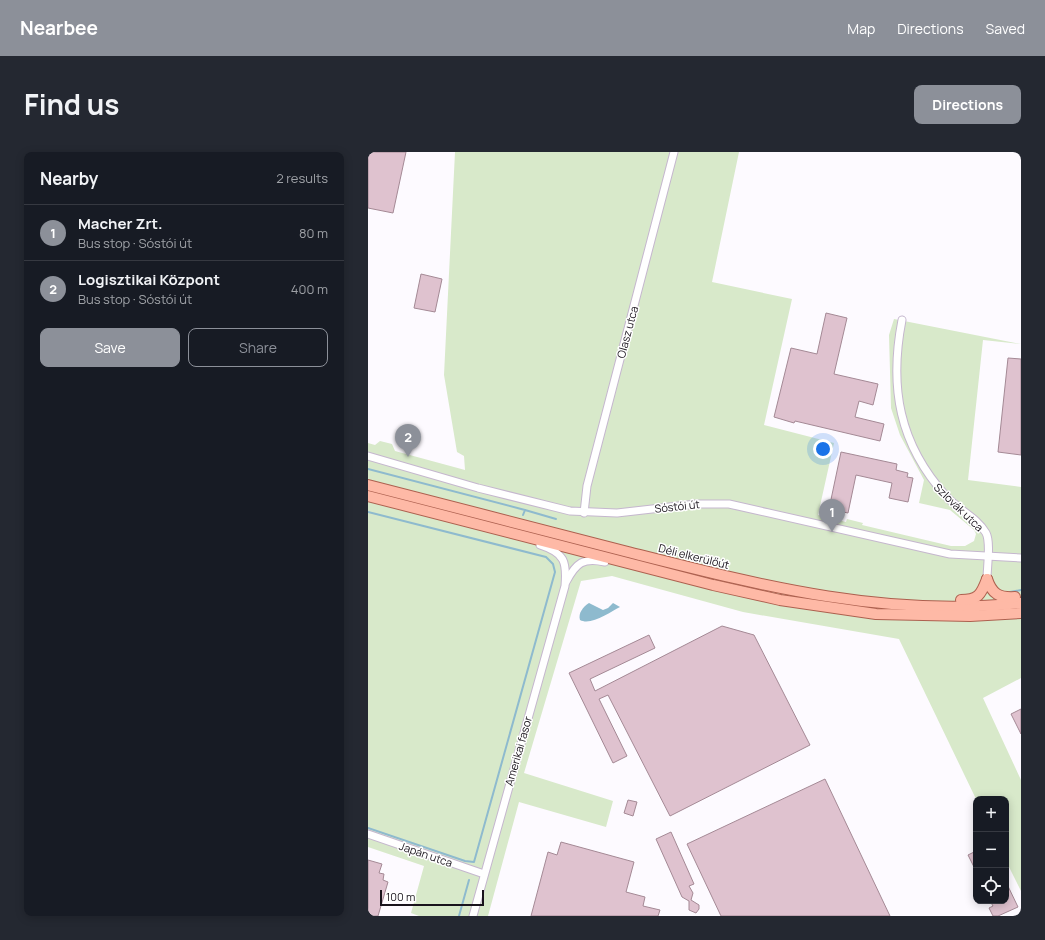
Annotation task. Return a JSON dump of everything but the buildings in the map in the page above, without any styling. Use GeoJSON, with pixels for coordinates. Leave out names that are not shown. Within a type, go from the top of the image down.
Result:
{"type":"FeatureCollection","features":[{"type":"Feature","properties":{"kind":"main road","name":"Déli elkerülőút"},"geometry":{"type":"LineString","coordinates":[[368,485],[716,574],[797,592],[866,602],[932,606],[978,606],[1021,603]]}},
{"type":"Feature","properties":{"kind":"main road","name":"Déli elkerülőút"},"geometry":{"type":"LineString","coordinates":[[368,496],[721,586],[838,610],[876,614],[937,616],[1021,613]]}},
{"type":"Feature","properties":{"kind":"main road"},"geometry":{"type":"LineString","coordinates":[[932,606],[944,601],[974,599],[982,592],[987,579]]}},
{"type":"Feature","properties":{"kind":"main road"},"geometry":{"type":"LineString","coordinates":[[987,579],[989,586],[996,594],[1004,598],[1021,597]]}},
{"type":"Feature","properties":{"kind":"street","name":"Olasz utca"},"geometry":{"type":"LineString","coordinates":[[584,513],[587,486],[674,152]]}},
{"type":"Feature","properties":{"kind":"street","name":"Szlovák utca"},"geometry":{"type":"LineString","coordinates":[[902,320],[897,343],[896,372],[899,407],[906,433],[919,458],[940,489],[986,532],[988,542],[987,579]]}},
{"type":"Feature","properties":{"kind":"street","name":"Sóstói út"},"geometry":{"type":"LineString","coordinates":[[368,456],[557,509],[584,513],[617,514],[696,504],[729,504],[950,554],[987,557]]}},
{"type":"Feature","properties":{"kind":"street"},"geometry":{"type":"LineString","coordinates":[[506,532],[549,548],[560,554],[565,563],[565,586]]}},
{"type":"Feature","properties":{"kind":"street"},"geometry":{"type":"LineString","coordinates":[[987,557],[1021,558]]}},
{"type":"Feature","properties":{"kind":"street"},"geometry":{"type":"LineString","coordinates":[[565,586],[575,568],[579,564],[589,560],[616,565],[647,567]]}},
{"type":"Feature","properties":{"kind":"street","name":"Amerikai fasor"},"geometry":{"type":"LineString","coordinates":[[473,916],[565,586]]}},
{"type":"Feature","properties":{"kind":"street","name":"Japán utca"},"geometry":{"type":"LineString","coordinates":[[368,834],[484,874]]}},
{"type":"Feature","properties":{"kind":"green space"},"geometry":{"type":"Polygon","coordinates":[[[455,152],[739,152],[712,282],[792,299],[764,425],[834,443],[818,515],[846,522],[847,519],[863,523],[862,525],[951,546],[965,546],[974,541],[976,534],[974,530],[950,510],[919,503],[924,480],[900,435],[891,408],[889,335],[894,319],[1021,344],[983,340],[968,480],[1021,487],[1021,678],[983,698],[1021,780],[1021,891],[1009,867],[1009,796],[975,796],[899,639],[743,612],[612,576],[581,581],[524,773],[613,801],[606,827],[519,802],[488,916],[419,916],[411,913],[424,866],[368,847],[368,443],[375,445],[380,441],[392,444],[395,451],[465,470],[464,456],[457,452],[444,375],[455,152]]]}},
{"type":"Feature","properties":{"kind":"water"},"geometry":{"type":"Polygon","coordinates":[[[589,603],[603,610],[608,608],[613,603],[620,607],[595,620],[580,620],[582,610],[589,603]]]}},
{"type":"Feature","properties":{"kind":"waterway"},"geometry":{"type":"LineString","coordinates":[[368,469],[525,510],[523,515]]}},
{"type":"Feature","properties":{"kind":"waterway"},"geometry":{"type":"LineString","coordinates":[[525,510],[556,519]]}},
{"type":"Feature","properties":{"kind":"waterway"},"geometry":{"type":"LineString","coordinates":[[368,512],[546,557],[553,564],[555,572],[474,862],[465,861],[368,828]]}},
{"type":"Feature","properties":{"kind":"waterway"},"geometry":{"type":"LineString","coordinates":[[1010,592],[1021,590]]}},
{"type":"Feature","properties":{"kind":"waterway"},"geometry":{"type":"LineString","coordinates":[[459,916],[469,880]]}},
{"type":"Feature","properties":{"kind":"place","name":"Logisztikai Központ"},"geometry":{"type":"Point","coordinates":[408,457]}},
{"type":"Feature","properties":{"kind":"place","name":"Macher Zrt."},"geometry":{"type":"Point","coordinates":[832,532]}}]}
